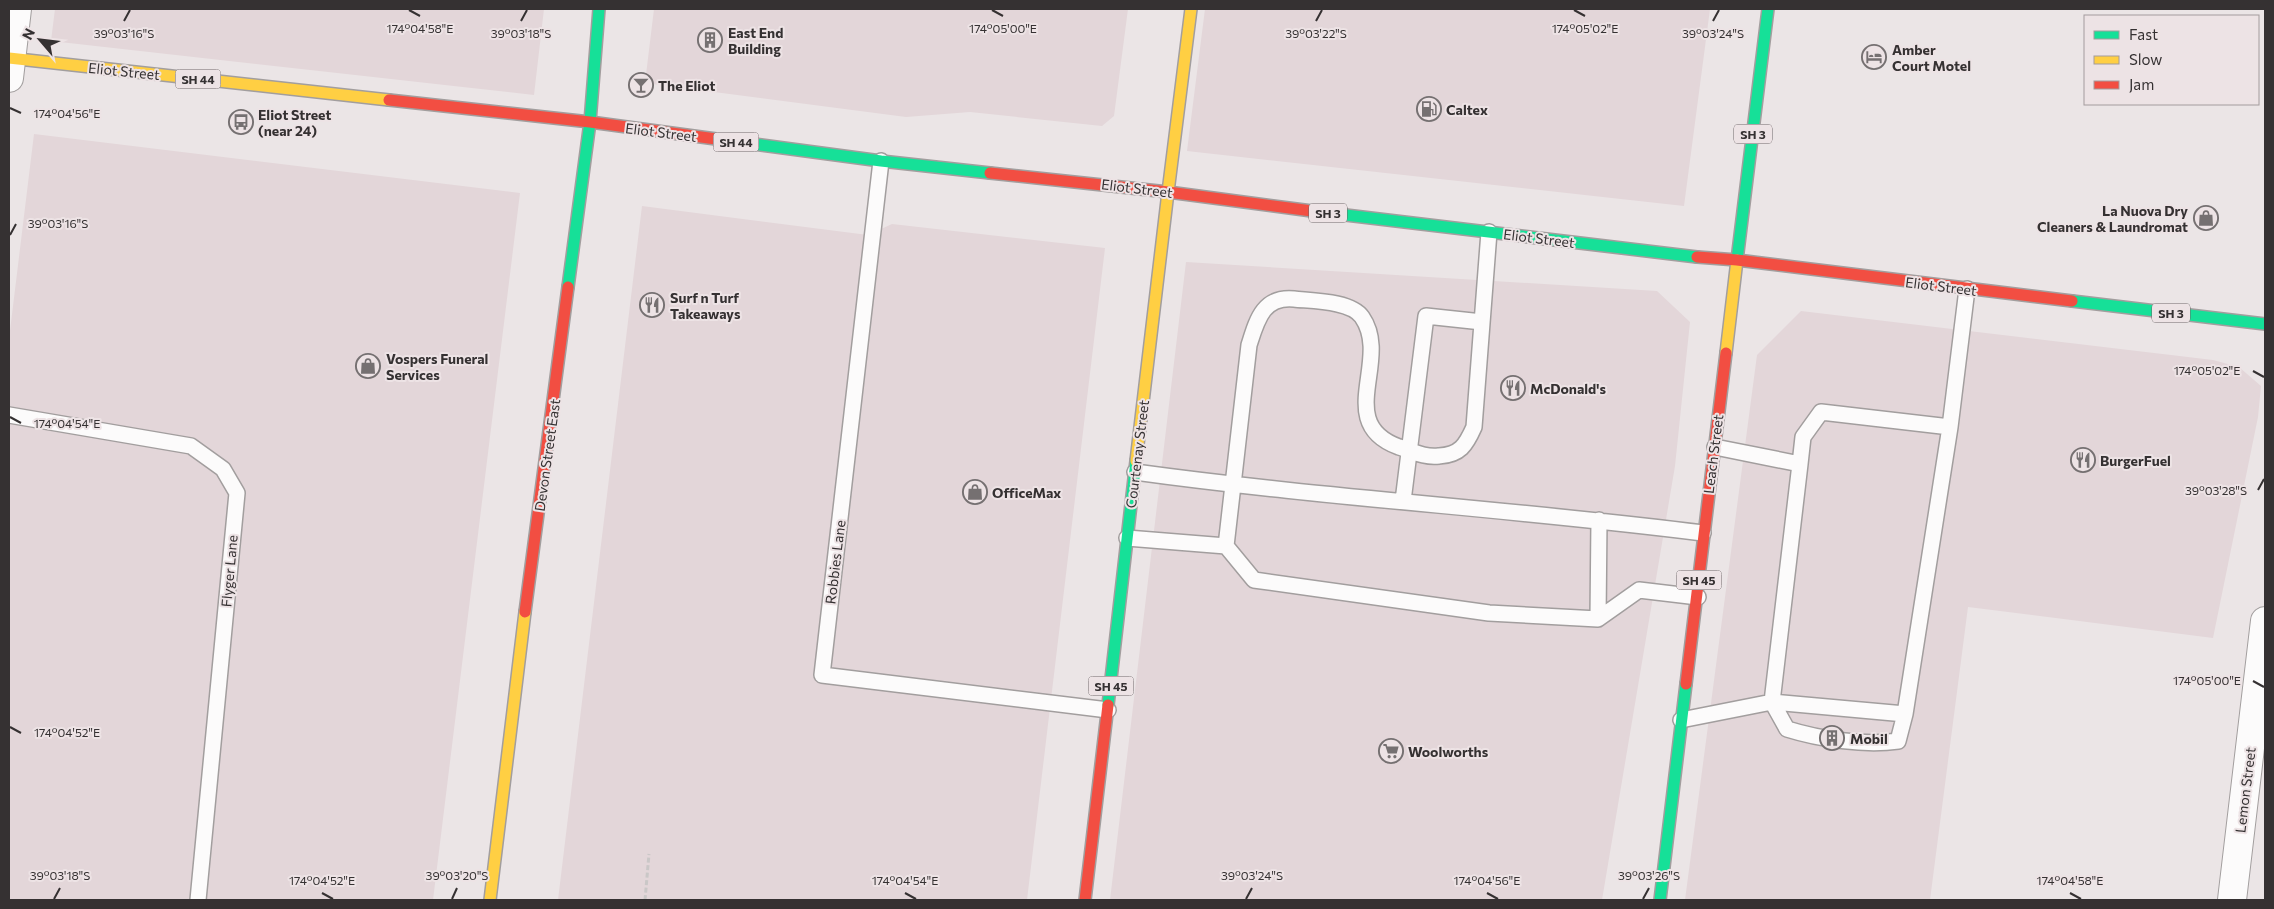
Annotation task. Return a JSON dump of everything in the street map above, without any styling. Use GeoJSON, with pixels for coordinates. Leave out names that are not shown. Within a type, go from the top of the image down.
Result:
{"type":"FeatureCollection","features":[{"type":"Feature","properties":{"kind":"main road","name":"Devon Street East"},"geometry":{"type":"LineString","coordinates":[[490,900],[522,631],[590,122],[594,54],[600,9]]}},
{"type":"Feature","properties":{"kind":"main road","name":"Courtenay Street"},"geometry":{"type":"LineString","coordinates":[[1085,900],[1191,9]]}},
{"type":"Feature","properties":{"kind":"main road","name":"Leach Street"},"geometry":{"type":"LineString","coordinates":[[1660,900],[1768,9]]}},
{"type":"Feature","properties":{"kind":"main road","name":"Eliot Street"},"geometry":{"type":"LineString","coordinates":[[10,65],[590,122],[881,161],[1168,192],[1676,256],[1737,260],[2265,324]]}},
{"type":"Feature","properties":{"kind":"street"},"geometry":{"type":"LineString","coordinates":[[10,65],[17,9]]}},
{"type":"Feature","properties":{"kind":"street","name":"Lemon Street"},"geometry":{"type":"LineString","coordinates":[[2232,900],[2265,621]]}},
{"type":"Feature","properties":{"kind":"lane","name":"Robbies Lane"},"geometry":{"type":"LineString","coordinates":[[881,161],[822,675],[1108,710]]}},
{"type":"Feature","properties":{"kind":"lane"},"geometry":{"type":"LineString","coordinates":[[1226,546],[1249,345],[1256,324],[1264,309],[1272,301],[1289,298],[1340,305],[1358,311],[1367,325],[1372,344],[1365,411],[1373,431],[1390,443],[1430,457],[1448,456],[1465,447],[1474,427],[1489,232]]}},
{"type":"Feature","properties":{"kind":"lane"},"geometry":{"type":"LineString","coordinates":[[1950,427],[1821,412],[1803,437],[1772,702],[1787,729],[1801,734],[1872,743],[1898,741],[1905,714],[1950,427],[1968,289]]}},
{"type":"Feature","properties":{"kind":"lane"},"geometry":{"type":"LineString","coordinates":[[1403,501],[1426,316],[1482,322]]}},
{"type":"Feature","properties":{"kind":"lane","name":"Flyger Lane"},"geometry":{"type":"LineString","coordinates":[[9,415],[191,446],[223,469],[236,493],[198,900]]}},
{"type":"Feature","properties":{"kind":"lane"},"geometry":{"type":"LineString","coordinates":[[1715,447],[1800,464]]}},
{"type":"Feature","properties":{"kind":"lane"},"geometry":{"type":"LineString","coordinates":[[1135,472],[1233,485],[1599,520],[1703,533]]}},
{"type":"Feature","properties":{"kind":"lane"},"geometry":{"type":"LineString","coordinates":[[1598,619],[1599,520]]}},
{"type":"Feature","properties":{"kind":"lane"},"geometry":{"type":"LineString","coordinates":[[1127,538],[1226,546],[1254,580],[1489,613],[1598,619],[1639,590],[1698,597]]}},
{"type":"Feature","properties":{"kind":"lane"},"geometry":{"type":"LineString","coordinates":[[1681,720],[1772,702],[1905,714]]}},
{"type":"Feature","properties":{"kind":"path"},"geometry":{"type":"LineString","coordinates":[[645,900],[649,854]]}},
{"type":"Feature","properties":{"kind":"shaded area"},"geometry":{"type":"Polygon","coordinates":[[[55,9],[544,9],[534,95],[51,41],[55,9]]]}},
{"type":"Feature","properties":{"kind":"shaded area"},"geometry":{"type":"Polygon","coordinates":[[[654,9],[1128,9],[1114,116],[1102,126],[970,112],[906,117],[645,83],[654,9]]]}},
{"type":"Feature","properties":{"kind":"shaded area"},"geometry":{"type":"Polygon","coordinates":[[[1205,9],[1710,9],[1684,206],[1187,151],[1205,9]]]}},
{"type":"Feature","properties":{"kind":"shaded area"},"geometry":{"type":"Polygon","coordinates":[[[34,134],[520,193],[433,900],[9,900],[9,339],[34,134]]]}},
{"type":"Feature","properties":{"kind":"shaded area"},"geometry":{"type":"Polygon","coordinates":[[[642,206],[868,235],[892,224],[1105,248],[1027,900],[558,900],[642,206]]]}},
{"type":"Feature","properties":{"kind":"shaded area"},"geometry":{"type":"Polygon","coordinates":[[[1186,262],[1657,291],[1690,322],[1675,466],[1602,900],[1110,900],[1186,262]]]}},
{"type":"Feature","properties":{"kind":"shaded area"},"geometry":{"type":"Polygon","coordinates":[[[1801,311],[2213,360],[2239,367],[2261,386],[2258,417],[2213,638],[1968,607],[1930,900],[1685,900],[1757,355],[1801,311]]]}},
{"type":"Feature","properties":{"kind":"traffic: fast"},"geometry":{"type":"LineString","coordinates":[[568,287],[590,122],[599,9]]}},
{"type":"Feature","properties":{"kind":"traffic: fast"},"geometry":{"type":"LineString","coordinates":[[1737,260],[1768,9]]}},
{"type":"Feature","properties":{"kind":"traffic: fast"},"geometry":{"type":"LineString","coordinates":[[716,139],[881,161],[990,173]]}},
{"type":"Feature","properties":{"kind":"traffic: fast"},"geometry":{"type":"LineString","coordinates":[[1312,211],[1697,257]]}},
{"type":"Feature","properties":{"kind":"traffic: fast"},"geometry":{"type":"LineString","coordinates":[[2072,301],[2265,324]]}},
{"type":"Feature","properties":{"kind":"traffic: fast"},"geometry":{"type":"LineString","coordinates":[[1108,705],[1136,461]]}},
{"type":"Feature","properties":{"kind":"traffic: fast"},"geometry":{"type":"LineString","coordinates":[[1660,900],[1686,684]]}},
{"type":"Feature","properties":{"kind":"traffic: slow"},"geometry":{"type":"LineString","coordinates":[[1168,192],[1191,9]]}},
{"type":"Feature","properties":{"kind":"traffic: slow"},"geometry":{"type":"LineString","coordinates":[[9,58],[389,100]]}},
{"type":"Feature","properties":{"kind":"traffic: slow"},"geometry":{"type":"LineString","coordinates":[[1136,461],[1168,192]]}},
{"type":"Feature","properties":{"kind":"traffic: slow"},"geometry":{"type":"LineString","coordinates":[[1726,353],[1737,260]]}},
{"type":"Feature","properties":{"kind":"traffic: slow"},"geometry":{"type":"LineString","coordinates":[[490,900],[525,612]]}},
{"type":"Feature","properties":{"kind":"traffic: jam"},"geometry":{"type":"LineString","coordinates":[[389,100],[590,122],[716,139]]}},
{"type":"Feature","properties":{"kind":"traffic: jam"},"geometry":{"type":"LineString","coordinates":[[990,173],[1168,192],[1312,211]]}},
{"type":"Feature","properties":{"kind":"traffic: jam"},"geometry":{"type":"LineString","coordinates":[[1697,257],[1737,260],[2072,301]]}},
{"type":"Feature","properties":{"kind":"traffic: jam"},"geometry":{"type":"LineString","coordinates":[[525,612],[568,287]]}},
{"type":"Feature","properties":{"kind":"traffic: jam"},"geometry":{"type":"LineString","coordinates":[[1686,684],[1726,353]]}},
{"type":"Feature","properties":{"kind":"traffic: jam"},"geometry":{"type":"LineString","coordinates":[[1085,900],[1108,705]]}},
{"type":"Feature","properties":{"kind":"place","name":"East End Building"},"geometry":{"type":"Point","coordinates":[710,40]}},
{"type":"Feature","properties":{"kind":"place","name":"Amber Court Motel"},"geometry":{"type":"Point","coordinates":[1874,57]}},
{"type":"Feature","properties":{"kind":"place","name":"The Eliot"},"geometry":{"type":"Point","coordinates":[641,85]}},
{"type":"Feature","properties":{"kind":"place","name":"Caltex"},"geometry":{"type":"Point","coordinates":[1429,109]}},
{"type":"Feature","properties":{"kind":"place","name":"Eliot Street (near 24)"},"geometry":{"type":"Point","coordinates":[241,122]}},
{"type":"Feature","properties":{"kind":"place","name":"La Nuova Dry Cleaners & Laundromat"},"geometry":{"type":"Point","coordinates":[2206,218]}},
{"type":"Feature","properties":{"kind":"place","name":"Surf n Turf Takeaways"},"geometry":{"type":"Point","coordinates":[652,305]}},
{"type":"Feature","properties":{"kind":"place","name":"Vospers Funeral Services"},"geometry":{"type":"Point","coordinates":[368,366]}},
{"type":"Feature","properties":{"kind":"place","name":"McDonald's"},"geometry":{"type":"Point","coordinates":[1513,388]}},
{"type":"Feature","properties":{"kind":"place","name":"BurgerFuel"},"geometry":{"type":"Point","coordinates":[2083,460]}},
{"type":"Feature","properties":{"kind":"place","name":"OfficeMax"},"geometry":{"type":"Point","coordinates":[975,492]}},
{"type":"Feature","properties":{"kind":"place","name":"Mobil"},"geometry":{"type":"Point","coordinates":[1832,738]}},
{"type":"Feature","properties":{"kind":"place","name":"Woolworths"},"geometry":{"type":"Point","coordinates":[1391,751]}}]}
